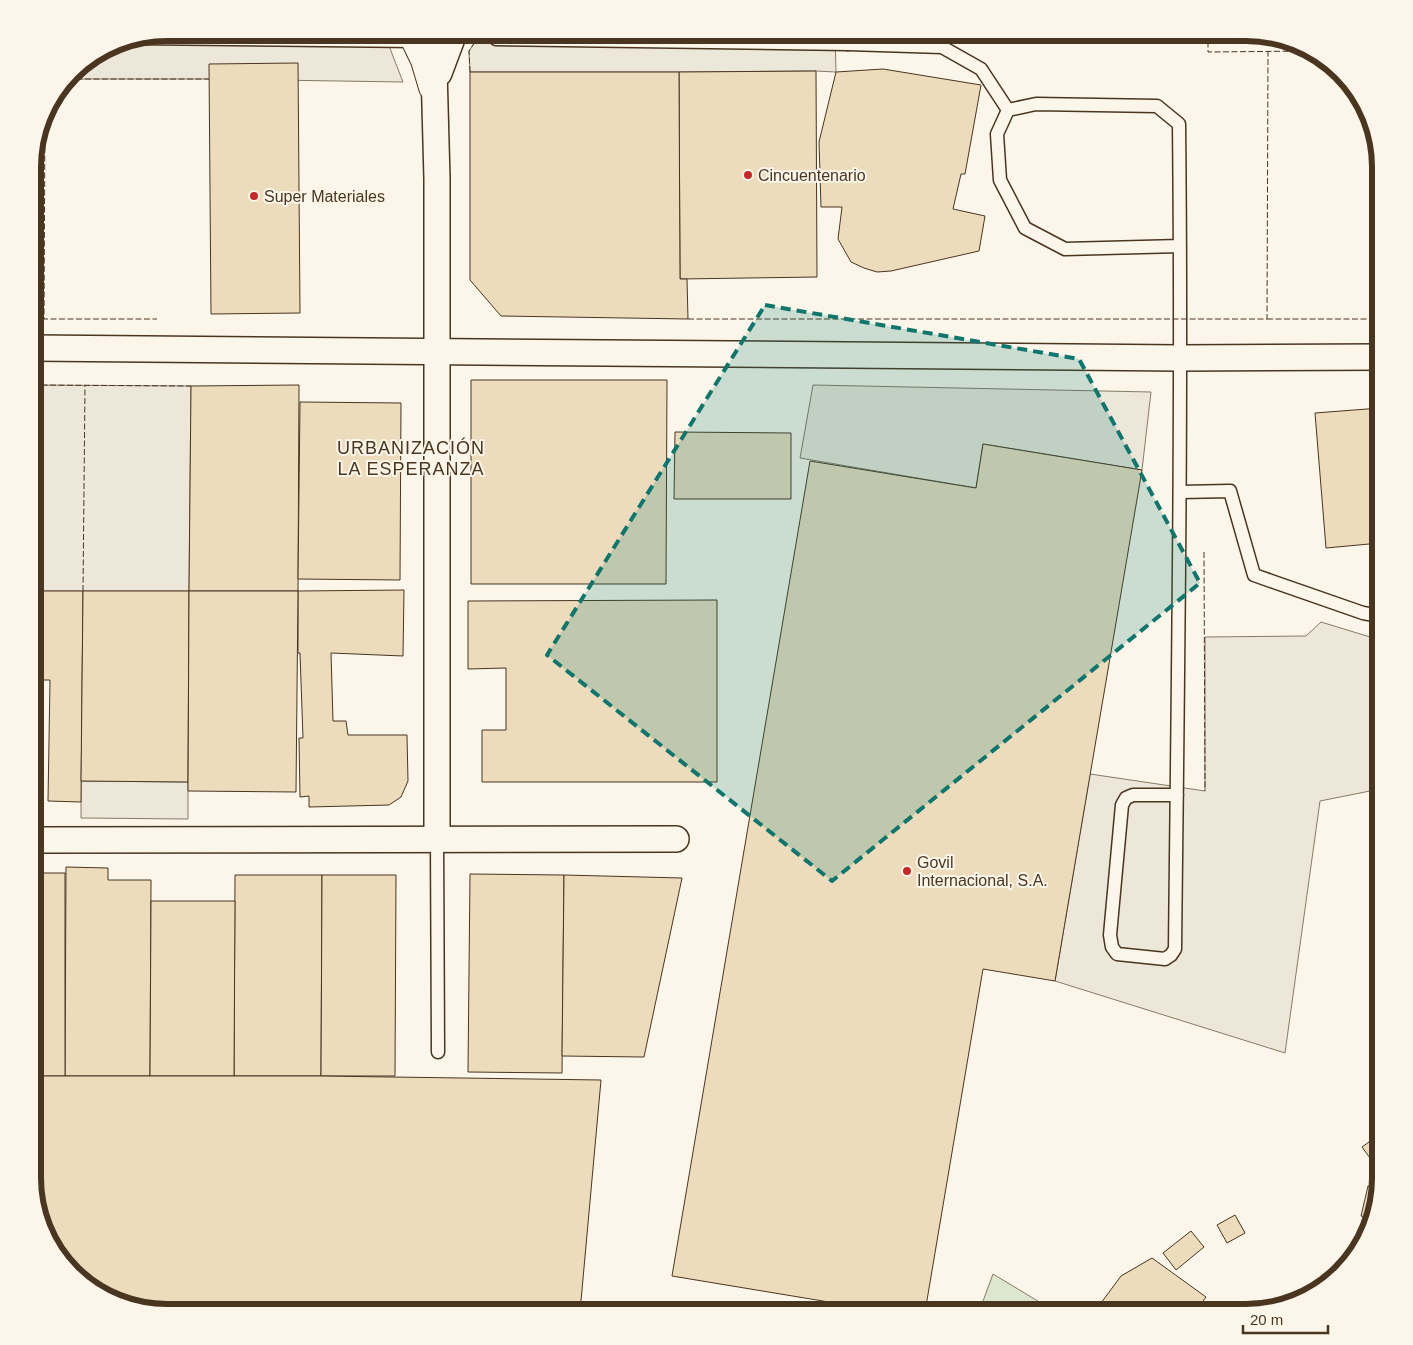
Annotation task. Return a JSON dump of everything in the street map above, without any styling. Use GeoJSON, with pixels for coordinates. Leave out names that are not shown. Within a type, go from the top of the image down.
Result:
{"type":"FeatureCollection","features":[{"type":"Feature","properties":{"kind":"main road"},"geometry":{"type":"LineString","coordinates":[[421,42],[433,87]]}},
{"type":"Feature","properties":{"kind":"street"},"geometry":{"type":"LineString","coordinates":[[437,839],[437,179],[433,87],[451,42]]}},
{"type":"Feature","properties":{"kind":"street"},"geometry":{"type":"LineString","coordinates":[[42,348],[1180,358],[1371,357]]}},
{"type":"Feature","properties":{"kind":"street"},"geometry":{"type":"LineString","coordinates":[[42,840],[676,839]]}},
{"type":"Feature","properties":{"kind":"lane"},"geometry":{"type":"LineString","coordinates":[[876,41],[942,47],[982,69],[1008,110]]}},
{"type":"Feature","properties":{"kind":"lane"},"geometry":{"type":"LineString","coordinates":[[1008,110],[1036,104],[1157,106],[1179,124],[1180,492],[1177,795],[1175,949],[1165,959],[1117,954],[1112,947],[1110,935],[1122,805],[1126,798],[1133,795],[1177,795]]}},
{"type":"Feature","properties":{"kind":"lane"},"geometry":{"type":"LineString","coordinates":[[1008,110],[997,134],[1000,180],[1025,228],[1065,248],[1180,246]]}},
{"type":"Feature","properties":{"kind":"lane"},"geometry":{"type":"LineString","coordinates":[[1180,492],[1230,491],[1254,575],[1371,614]]}},
{"type":"Feature","properties":{"kind":"lane"},"geometry":{"type":"LineString","coordinates":[[437,839],[438,1052]]}},
{"type":"Feature","properties":{"kind":"highlighted area"},"geometry":{"type":"Polygon","coordinates":[[[765,305],[1079,359],[1200,583],[832,881],[547,655],[765,305]]]}},
{"type":"Feature","properties":{"kind":"green space"},"geometry":{"type":"Polygon","coordinates":[[[993,1274],[1043,1304],[982,1304],[993,1274]]]}},
{"type":"Feature","properties":{"kind":"shaded area"},"geometry":{"type":"Polygon","coordinates":[[[835,41],[836,72],[470,72],[469,51],[475,42],[835,41]]]}},
{"type":"Feature","properties":{"kind":"shaded area"},"geometry":{"type":"Polygon","coordinates":[[[159,42],[387,42],[403,82],[77,79],[112,54],[135,46],[159,42]]]}},
{"type":"Feature","properties":{"kind":"shaded area"},"geometry":{"type":"Polygon","coordinates":[[[42,385],[191,386],[189,591],[42,591],[42,385]]]}},
{"type":"Feature","properties":{"kind":"shaded area"},"geometry":{"type":"Polygon","coordinates":[[[813,385],[1151,392],[1142,470],[983,444],[976,488],[800,458],[813,385]]]}},
{"type":"Feature","properties":{"kind":"shaded area"},"geometry":{"type":"Polygon","coordinates":[[[1321,622],[1371,637],[1372,791],[1320,801],[1285,1053],[1055,981],[1090,774],[1205,791],[1205,637],[1306,636],[1321,622]]]}},
{"type":"Feature","properties":{"kind":"shaded area"},"geometry":{"type":"Polygon","coordinates":[[[81,781],[188,782],[188,819],[81,818],[81,781]]]}},
{"type":"Feature","properties":{"kind":"building","name":"Super Materiales"},"geometry":{"type":"Polygon","coordinates":[[[298,63],[300,313],[211,314],[209,64],[298,63]]]}},
{"type":"Feature","properties":{"kind":"building"},"geometry":{"type":"Polygon","coordinates":[[[883,69],[981,85],[965,174],[961,174],[953,209],[985,216],[979,251],[891,271],[877,272],[851,262],[838,239],[842,207],[821,207],[819,142],[836,72],[883,69]]]}},
{"type":"Feature","properties":{"kind":"building","name":"Cincuentenario"},"geometry":{"type":"Polygon","coordinates":[[[816,71],[817,277],[680,279],[679,72],[816,71]]]}},
{"type":"Feature","properties":{"kind":"building"},"geometry":{"type":"Polygon","coordinates":[[[470,72],[679,72],[680,279],[687,279],[688,319],[501,316],[470,280],[470,72]]]}},
{"type":"Feature","properties":{"kind":"building"},"geometry":{"type":"Polygon","coordinates":[[[471,380],[667,380],[666,584],[471,584],[471,380]]]}},
{"type":"Feature","properties":{"kind":"building"},"geometry":{"type":"Polygon","coordinates":[[[299,385],[298,591],[189,591],[191,386],[299,385]]]}},
{"type":"Feature","properties":{"kind":"building"},"geometry":{"type":"Polygon","coordinates":[[[300,402],[401,403],[400,580],[298,579],[300,402]]]}},
{"type":"Feature","properties":{"kind":"building"},"geometry":{"type":"Polygon","coordinates":[[[1371,409],[1371,544],[1326,548],[1315,413],[1371,409]]]}},
{"type":"Feature","properties":{"kind":"building"},"geometry":{"type":"Polygon","coordinates":[[[675,432],[791,433],[791,499],[674,499],[675,432]]]}},
{"type":"Feature","properties":{"kind":"building","name":"Govil Internacional, S.A."},"geometry":{"type":"Polygon","coordinates":[[[983,444],[1142,470],[1055,981],[983,969],[926,1304],[841,1304],[672,1276],[810,461],[976,488],[983,444]]]}},
{"type":"Feature","properties":{"kind":"building"},"geometry":{"type":"Polygon","coordinates":[[[404,590],[403,656],[331,653],[333,721],[346,721],[348,735],[407,735],[408,781],[401,797],[389,805],[309,807],[309,796],[300,797],[299,738],[303,738],[300,653],[298,653],[298,591],[404,590]]]}},
{"type":"Feature","properties":{"kind":"building"},"geometry":{"type":"Polygon","coordinates":[[[42,591],[83,591],[81,802],[48,801],[50,680],[42,680],[42,591]]]}},
{"type":"Feature","properties":{"kind":"building"},"geometry":{"type":"Polygon","coordinates":[[[83,591],[189,591],[188,782],[81,781],[83,591]]]}},
{"type":"Feature","properties":{"kind":"building"},"geometry":{"type":"Polygon","coordinates":[[[189,591],[298,591],[296,792],[188,791],[189,591]]]}},
{"type":"Feature","properties":{"kind":"building"},"geometry":{"type":"Polygon","coordinates":[[[717,600],[717,782],[482,782],[482,730],[506,730],[506,668],[468,669],[468,601],[717,600]]]}},
{"type":"Feature","properties":{"kind":"building"},"geometry":{"type":"Polygon","coordinates":[[[66,867],[108,868],[108,880],[151,880],[150,1076],[65,1076],[66,867]]]}},
{"type":"Feature","properties":{"kind":"building"},"geometry":{"type":"Polygon","coordinates":[[[42,873],[65,873],[65,1076],[42,1076],[42,873]]]}},
{"type":"Feature","properties":{"kind":"building"},"geometry":{"type":"Polygon","coordinates":[[[470,874],[564,875],[562,1073],[468,1072],[470,874]]]}},
{"type":"Feature","properties":{"kind":"building"},"geometry":{"type":"Polygon","coordinates":[[[235,875],[322,875],[321,1076],[234,1076],[235,875]]]}},
{"type":"Feature","properties":{"kind":"building"},"geometry":{"type":"Polygon","coordinates":[[[322,875],[396,875],[395,1076],[321,1076],[322,875]]]}},
{"type":"Feature","properties":{"kind":"building"},"geometry":{"type":"Polygon","coordinates":[[[564,875],[682,878],[644,1057],[562,1056],[564,875]]]}},
{"type":"Feature","properties":{"kind":"building"},"geometry":{"type":"Polygon","coordinates":[[[151,901],[235,901],[234,1076],[150,1076],[151,901]]]}},
{"type":"Feature","properties":{"kind":"building"},"geometry":{"type":"Polygon","coordinates":[[[42,1076],[321,1076],[601,1080],[581,1304],[151,1303],[127,1297],[104,1287],[78,1267],[58,1241],[48,1218],[44,1202],[42,1186],[42,1076]]]}},
{"type":"Feature","properties":{"kind":"building"},"geometry":{"type":"Polygon","coordinates":[[[1372,1140],[1372,1161],[1362,1147],[1372,1140]]]}},
{"type":"Feature","properties":{"kind":"building"},"geometry":{"type":"Polygon","coordinates":[[[1368,1186],[1371,1187],[1371,1194],[1365,1217],[1361,1216],[1368,1186]]]}},
{"type":"Feature","properties":{"kind":"building"},"geometry":{"type":"Polygon","coordinates":[[[1235,1215],[1245,1233],[1227,1243],[1217,1225],[1235,1215]]]}},
{"type":"Feature","properties":{"kind":"building"},"geometry":{"type":"Polygon","coordinates":[[[1191,1231],[1204,1247],[1176,1270],[1163,1253],[1191,1231]]]}},
{"type":"Feature","properties":{"kind":"building"},"geometry":{"type":"Polygon","coordinates":[[[1152,1258],[1206,1297],[1201,1304],[1101,1303],[1121,1276],[1152,1258]]]}},
{"type":"Feature","properties":{"kind":"fence"},"geometry":{"type":"LineString","coordinates":[[1208,41],[1208,52],[1294,51]]}},
{"type":"Feature","properties":{"kind":"fence"},"geometry":{"type":"LineString","coordinates":[[470,72],[469,51],[475,42]]}},
{"type":"Feature","properties":{"kind":"fence"},"geometry":{"type":"LineString","coordinates":[[688,319],[1267,319],[1268,52]]}},
{"type":"Feature","properties":{"kind":"fence"},"geometry":{"type":"LineString","coordinates":[[77,79],[209,79]]}},
{"type":"Feature","properties":{"kind":"fence"},"geometry":{"type":"LineString","coordinates":[[45,140],[44,319],[157,319]]}},
{"type":"Feature","properties":{"kind":"fence"},"geometry":{"type":"LineString","coordinates":[[1267,319],[1371,319]]}},
{"type":"Feature","properties":{"kind":"fence"},"geometry":{"type":"LineString","coordinates":[[42,385],[191,386]]}},
{"type":"Feature","properties":{"kind":"fence"},"geometry":{"type":"LineString","coordinates":[[83,591],[85,386]]}},
{"type":"Feature","properties":{"kind":"fence"},"geometry":{"type":"LineString","coordinates":[[1204,552],[1205,791]]}},
{"type":"Feature","properties":{"kind":"place","name":"Cincuentenario"},"geometry":{"type":"Point","coordinates":[748,175]}},
{"type":"Feature","properties":{"kind":"place","name":"Super Materiales"},"geometry":{"type":"Point","coordinates":[254,196]}},
{"type":"Feature","properties":{"kind":"place","name":"Govil Internacional, S.A."},"geometry":{"type":"Point","coordinates":[907,871]}},
{"type":"Feature","properties":{"kind":"district","name":"URBANIZACIÓN LA ESPERANZA"},"geometry":{"type":"Point","coordinates":[411,458]}}]}
